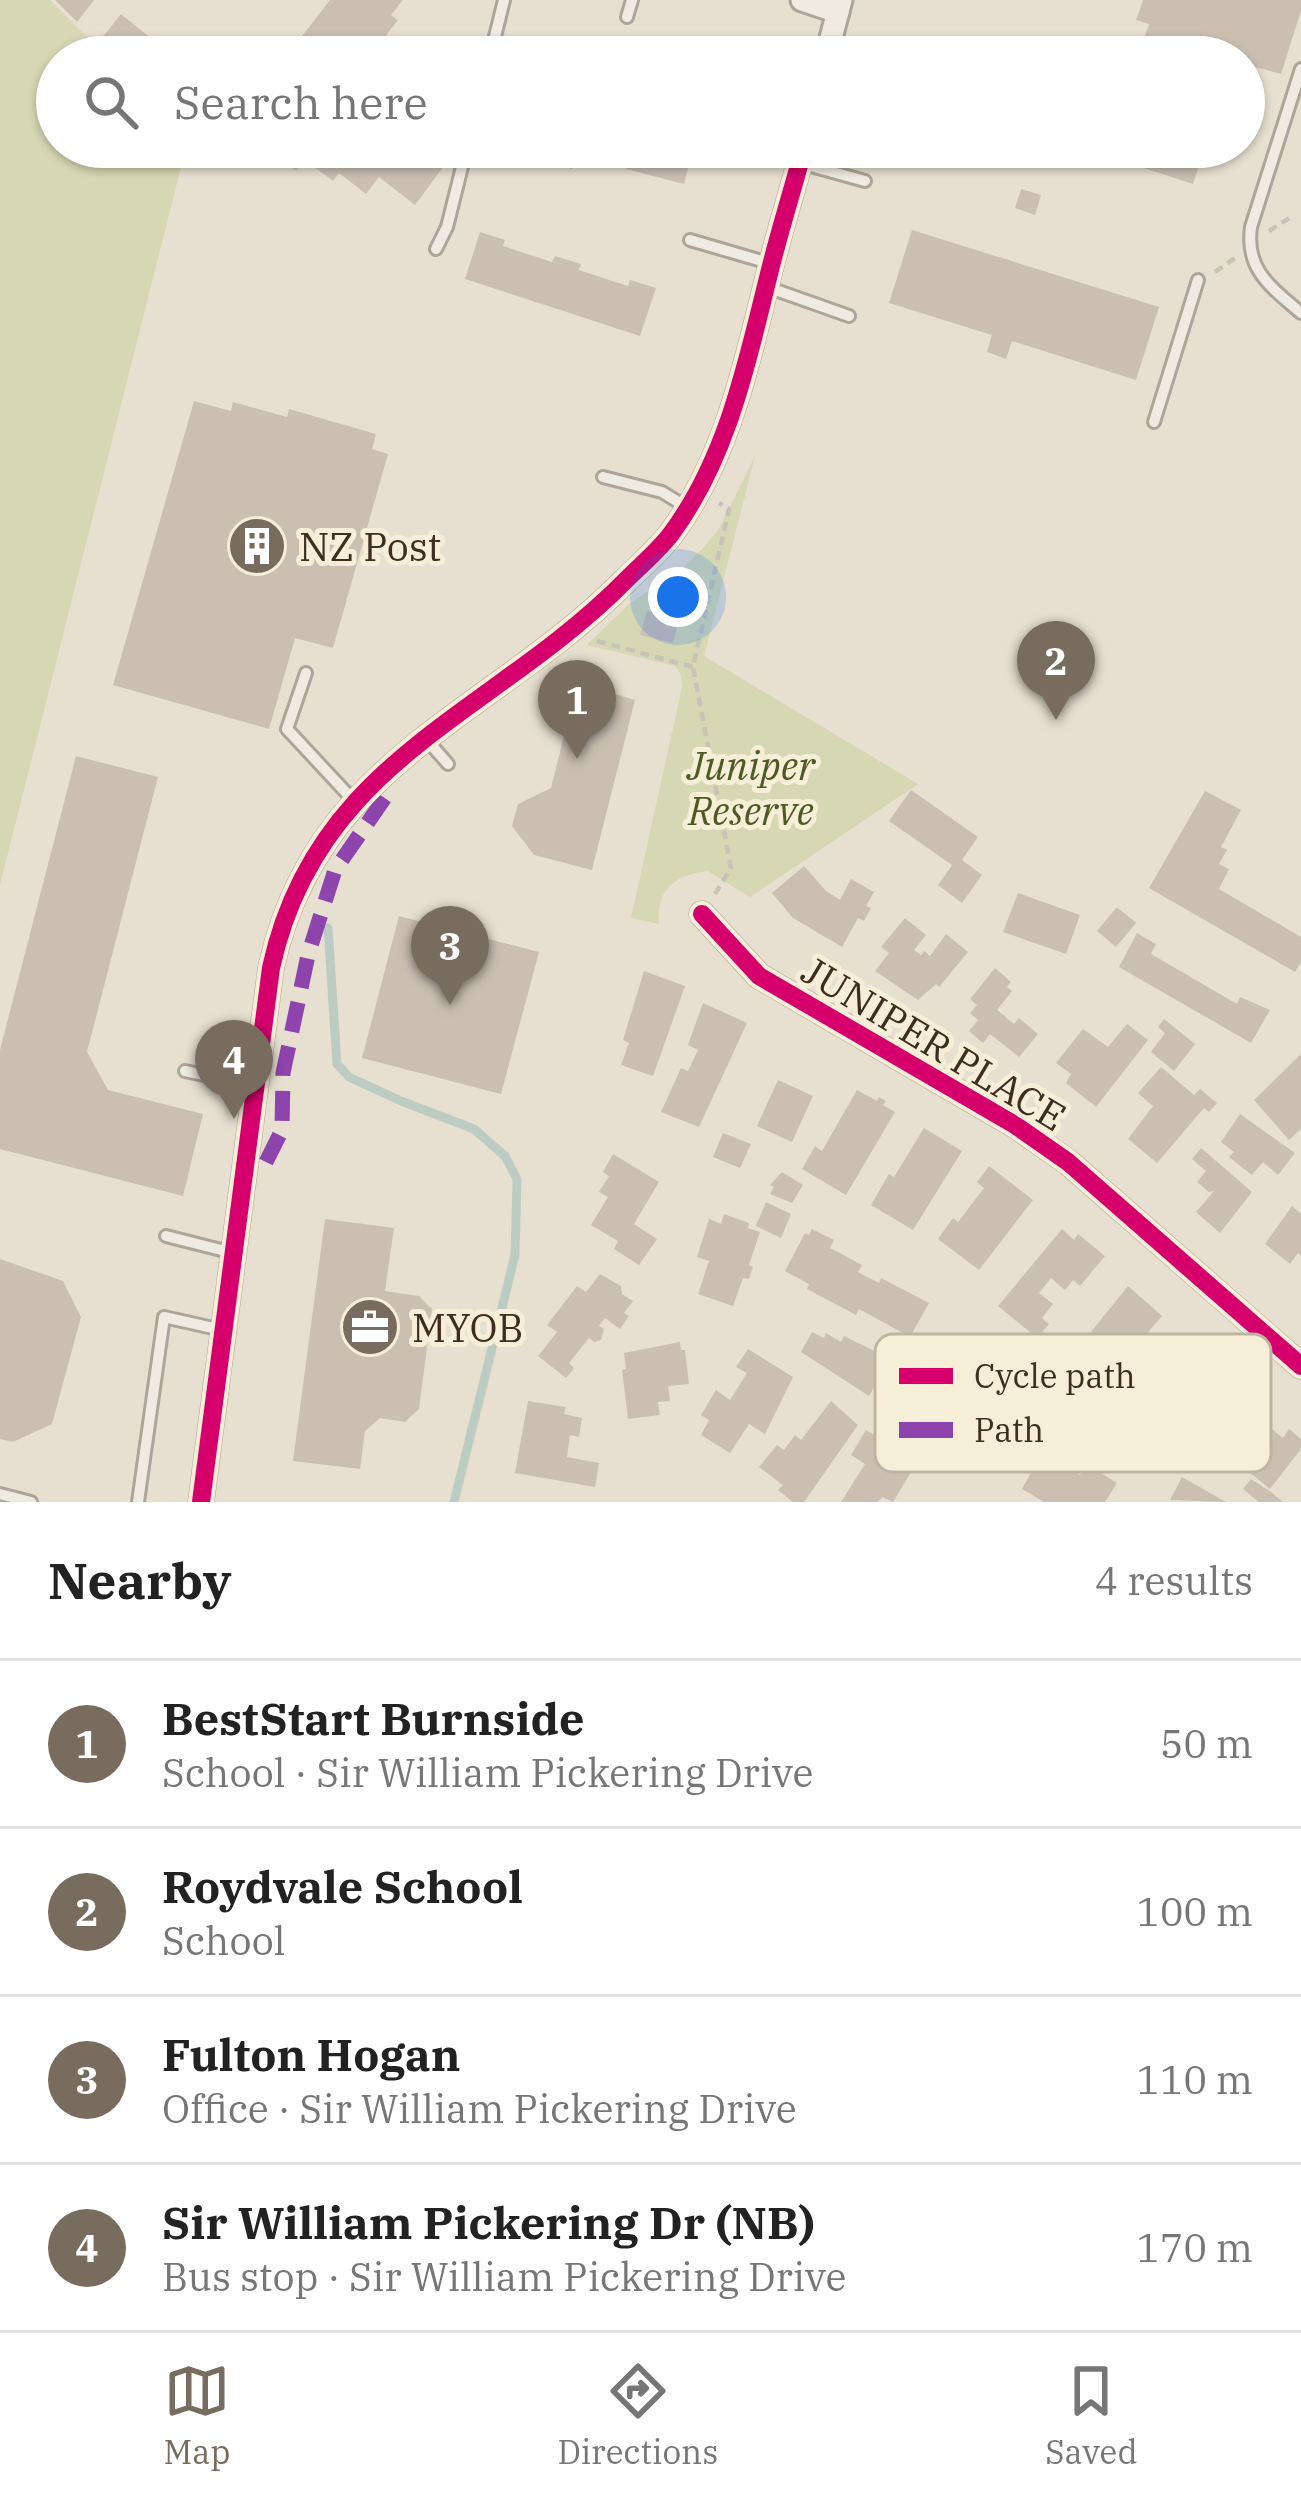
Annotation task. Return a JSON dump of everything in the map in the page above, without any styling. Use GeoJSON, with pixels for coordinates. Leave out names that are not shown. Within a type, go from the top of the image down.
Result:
{"type":"FeatureCollection","features":[{"type":"Feature","properties":{"kind":"street"},"geometry":{"type":"LineString","coordinates":[[802,0],[840,6],[832,36]]}},
{"type":"Feature","properties":{"kind":"street"},"geometry":{"type":"LineString","coordinates":[[202,1502],[271,968],[286,910],[305,870],[354,802],[424,737],[592,615],[668,538],[719,452],[798,168]]}},
{"type":"Feature","properties":{"kind":"street","name":"JUNIPER PLACE"},"geometry":{"type":"LineString","coordinates":[[702,914],[758,976],[1015,1125],[1068,1162],[1264,1334]]}},
{"type":"Feature","properties":{"kind":"street","name":"JUNIPER PLACE"},"geometry":{"type":"LineString","coordinates":[[1271,1340],[1301,1366]]}},
{"type":"Feature","properties":{"kind":"lane"},"geometry":{"type":"LineString","coordinates":[[495,36],[504,0]]}},
{"type":"Feature","properties":{"kind":"lane"},"geometry":{"type":"LineString","coordinates":[[627,17],[632,0]]}},
{"type":"Feature","properties":{"kind":"lane"},"geometry":{"type":"LineString","coordinates":[[1301,69],[1248,247],[1255,267],[1301,313]]}},
{"type":"Feature","properties":{"kind":"lane"},"geometry":{"type":"LineString","coordinates":[[436,249],[447,227],[462,168]]}},
{"type":"Feature","properties":{"kind":"lane"},"geometry":{"type":"LineString","coordinates":[[834,168],[866,181]]}},
{"type":"Feature","properties":{"kind":"lane"},"geometry":{"type":"LineString","coordinates":[[690,240],[772,264]]}},
{"type":"Feature","properties":{"kind":"lane"},"geometry":{"type":"LineString","coordinates":[[1154,422],[1198,280]]}},
{"type":"Feature","properties":{"kind":"lane"},"geometry":{"type":"LineString","coordinates":[[766,287],[849,316]]}},
{"type":"Feature","properties":{"kind":"lane"},"geometry":{"type":"LineString","coordinates":[[603,477],[693,500]]}},
{"type":"Feature","properties":{"kind":"lane"},"geometry":{"type":"LineString","coordinates":[[306,673],[287,729],[354,802]]}},
{"type":"Feature","properties":{"kind":"lane"},"geometry":{"type":"LineString","coordinates":[[424,737],[448,764]]}},
{"type":"Feature","properties":{"kind":"lane"},"geometry":{"type":"LineString","coordinates":[[185,1071],[255,1086]]}},
{"type":"Feature","properties":{"kind":"lane"},"geometry":{"type":"LineString","coordinates":[[166,1236],[232,1253]]}},
{"type":"Feature","properties":{"kind":"lane"},"geometry":{"type":"LineString","coordinates":[[138,1502],[164,1317],[222,1330]]}},
{"type":"Feature","properties":{"kind":"lane"},"geometry":{"type":"LineString","coordinates":[[0,1494],[31,1502]]}},
{"type":"Feature","properties":{"kind":"path"},"geometry":{"type":"LineString","coordinates":[[1261,236],[1294,215]]}},
{"type":"Feature","properties":{"kind":"path"},"geometry":{"type":"LineString","coordinates":[[1198,280],[1240,255]]}},
{"type":"Feature","properties":{"kind":"path"},"geometry":{"type":"LineString","coordinates":[[693,500],[729,509],[693,667],[731,868],[702,914]]}},
{"type":"Feature","properties":{"kind":"path"},"geometry":{"type":"LineString","coordinates":[[591,640],[693,667]]}},
{"type":"Feature","properties":{"kind":"green space"},"geometry":{"type":"Polygon","coordinates":[[[0,0],[50,0],[86,36],[36,36],[36,168],[181,168],[0,885],[0,0]]]}},
{"type":"Feature","properties":{"kind":"green space","name":"Juniper Reserve"},"geometry":{"type":"Polygon","coordinates":[[[755,456],[704,656],[918,784],[750,897],[708,871],[696,873],[677,880],[664,893],[659,924],[631,918],[681,675],[675,666],[587,645],[629,604],[683,568],[703,548],[719,529],[755,456]]]}},
{"type":"Feature","properties":{"kind":"building"},"geometry":{"type":"Polygon","coordinates":[[[55,0],[94,0],[77,22],[55,0]]]}},
{"type":"Feature","properties":{"kind":"building"},"geometry":{"type":"Polygon","coordinates":[[[330,0],[403,0],[391,15],[398,20],[385,36],[302,36],[330,0]]]}},
{"type":"Feature","properties":{"kind":"building"},"geometry":{"type":"Polygon","coordinates":[[[1143,0],[1301,0],[1281,74],[1265,70],[1265,36],[1145,36],[1149,24],[1136,20],[1143,0]]]}},
{"type":"Feature","properties":{"kind":"building"},"geometry":{"type":"Polygon","coordinates":[[[121,14],[148,36],[103,36],[121,14]]]}},
{"type":"Feature","properties":{"kind":"building"},"geometry":{"type":"Polygon","coordinates":[[[316,168],[443,168],[415,205],[379,177],[366,194],[339,173],[333,181],[316,168]]]}},
{"type":"Feature","properties":{"kind":"building"},"geometry":{"type":"Polygon","coordinates":[[[626,168],[688,168],[684,184],[626,168]]]}},
{"type":"Feature","properties":{"kind":"building"},"geometry":{"type":"Polygon","coordinates":[[[1144,168],[1198,168],[1193,184],[1144,168]]]}},
{"type":"Feature","properties":{"kind":"building"},"geometry":{"type":"Polygon","coordinates":[[[1021,189],[1041,195],[1035,215],[1015,208],[1021,189]]]}},
{"type":"Feature","properties":{"kind":"building"},"geometry":{"type":"Polygon","coordinates":[[[912,230],[1159,307],[1136,380],[1012,341],[1006,359],[987,352],[992,335],[889,303],[912,230]]]}},
{"type":"Feature","properties":{"kind":"building"},"geometry":{"type":"Polygon","coordinates":[[[480,232],[505,240],[503,246],[552,262],[555,256],[581,264],[579,270],[628,286],[630,280],[656,288],[640,336],[465,279],[480,232]]]}},
{"type":"Feature","properties":{"kind":"building","name":"NZ Post"},"geometry":{"type":"Polygon","coordinates":[[[194,401],[231,411],[233,402],[287,417],[289,409],[376,434],[372,449],[388,454],[333,648],[295,638],[269,729],[113,685],[194,401]]]}},
{"type":"Feature","properties":{"kind":"building"},"geometry":{"type":"Polygon","coordinates":[[[647,611],[679,619],[673,643],[640,635],[647,611]]]}},
{"type":"Feature","properties":{"kind":"building"},"geometry":{"type":"Polygon","coordinates":[[[575,692],[606,699],[608,692],[635,700],[592,870],[534,855],[512,826],[518,804],[551,788],[575,692]]]}},
{"type":"Feature","properties":{"kind":"building"},"geometry":{"type":"Polygon","coordinates":[[[76,756],[158,777],[87,1052],[108,1090],[203,1114],[183,1196],[0,1149],[0,1050],[76,756]]]}},
{"type":"Feature","properties":{"kind":"building"},"geometry":{"type":"Polygon","coordinates":[[[911,790],[978,837],[962,860],[982,875],[962,903],[938,885],[952,865],[889,821],[911,790]]]}},
{"type":"Feature","properties":{"kind":"building"},"geometry":{"type":"Polygon","coordinates":[[[1205,791],[1241,810],[1221,847],[1227,850],[1219,864],[1229,869],[1219,889],[1301,937],[1301,962],[1295,972],[1149,888],[1205,791]]]}},
{"type":"Feature","properties":{"kind":"building"},"geometry":{"type":"Polygon","coordinates":[[[804,866],[840,900],[851,879],[874,892],[864,921],[858,918],[842,947],[793,918],[772,893],[804,866]]]}},
{"type":"Feature","properties":{"kind":"building"},"geometry":{"type":"Polygon","coordinates":[[[1018,893],[1080,915],[1066,954],[1003,932],[1018,893]]]}},
{"type":"Feature","properties":{"kind":"building"},"geometry":{"type":"Polygon","coordinates":[[[1117,907],[1136,923],[1116,947],[1097,931],[1117,907]]]}},
{"type":"Feature","properties":{"kind":"building"},"geometry":{"type":"Polygon","coordinates":[[[399,916],[539,952],[501,1094],[362,1058],[399,916]]]}},
{"type":"Feature","properties":{"kind":"building"},"geometry":{"type":"Polygon","coordinates":[[[905,918],[926,935],[914,950],[921,955],[924,951],[930,956],[946,934],[968,952],[939,987],[936,984],[918,1000],[875,971],[889,953],[881,947],[905,918]]]}},
{"type":"Feature","properties":{"kind":"building"},"geometry":{"type":"Polygon","coordinates":[[[1137,933],[1156,944],[1151,954],[1237,1004],[1240,997],[1270,1010],[1251,1043],[1119,967],[1137,933]]]}},
{"type":"Feature","properties":{"kind":"building"},"geometry":{"type":"Polygon","coordinates":[[[995,968],[1011,982],[1007,987],[1012,991],[997,1010],[1014,1024],[1019,1018],[1038,1034],[1019,1057],[990,1034],[983,1043],[969,1031],[978,1020],[970,1013],[977,1005],[970,999],[995,968]]]}},
{"type":"Feature","properties":{"kind":"building"},"geometry":{"type":"Polygon","coordinates":[[[644,971],[685,986],[653,1076],[621,1065],[629,1043],[623,1040],[644,971]]]}},
{"type":"Feature","properties":{"kind":"building"},"geometry":{"type":"Polygon","coordinates":[[[703,1003],[747,1023],[699,1127],[661,1112],[681,1068],[688,1071],[698,1050],[688,1045],[703,1003]]]}},
{"type":"Feature","properties":{"kind":"building"},"geometry":{"type":"Polygon","coordinates":[[[1164,1019],[1195,1044],[1174,1071],[1151,1052],[1165,1033],[1158,1027],[1164,1019]]]}},
{"type":"Feature","properties":{"kind":"building"},"geometry":{"type":"Polygon","coordinates":[[[1127,1024],[1148,1040],[1096,1107],[1066,1083],[1071,1074],[1056,1063],[1083,1029],[1108,1047],[1127,1024]]]}},
{"type":"Feature","properties":{"kind":"building"},"geometry":{"type":"Polygon","coordinates":[[[1301,1054],[1301,1129],[1289,1140],[1254,1100],[1301,1054]]]}},
{"type":"Feature","properties":{"kind":"building"},"geometry":{"type":"Polygon","coordinates":[[[1161,1067],[1194,1095],[1200,1089],[1217,1103],[1209,1112],[1204,1108],[1157,1163],[1128,1139],[1153,1106],[1138,1093],[1161,1067]]]}},
{"type":"Feature","properties":{"kind":"building"},"geometry":{"type":"Polygon","coordinates":[[[778,1080],[813,1096],[792,1142],[757,1126],[778,1080]]]}},
{"type":"Feature","properties":{"kind":"building"},"geometry":{"type":"Polygon","coordinates":[[[857,1090],[886,1101],[883,1105],[895,1112],[846,1195],[802,1169],[815,1146],[822,1151],[857,1090]]]}},
{"type":"Feature","properties":{"kind":"building"},"geometry":{"type":"Polygon","coordinates":[[[1240,1114],[1295,1153],[1278,1175],[1263,1162],[1252,1175],[1229,1157],[1234,1152],[1221,1142],[1240,1114]]]}},
{"type":"Feature","properties":{"kind":"building"},"geometry":{"type":"Polygon","coordinates":[[[924,1128],[962,1151],[913,1230],[871,1205],[924,1128]]]}},
{"type":"Feature","properties":{"kind":"building"},"geometry":{"type":"Polygon","coordinates":[[[723,1133],[751,1144],[740,1168],[713,1157],[723,1133]]]}},
{"type":"Feature","properties":{"kind":"building"},"geometry":{"type":"Polygon","coordinates":[[[1201,1148],[1252,1192],[1220,1233],[1196,1212],[1214,1191],[1197,1182],[1206,1171],[1192,1159],[1201,1148]]]}},
{"type":"Feature","properties":{"kind":"building"},"geometry":{"type":"Polygon","coordinates":[[[613,1154],[659,1182],[634,1224],[657,1239],[639,1265],[614,1249],[618,1241],[591,1225],[608,1197],[599,1192],[609,1176],[603,1172],[613,1154]]]}},
{"type":"Feature","properties":{"kind":"building"},"geometry":{"type":"Polygon","coordinates":[[[989,1166],[1033,1200],[979,1270],[938,1239],[984,1188],[977,1182],[989,1166]]]}},
{"type":"Feature","properties":{"kind":"building"},"geometry":{"type":"Polygon","coordinates":[[[782,1172],[803,1185],[792,1203],[770,1194],[774,1187],[770,1185],[782,1172]]]}},
{"type":"Feature","properties":{"kind":"building"},"geometry":{"type":"Polygon","coordinates":[[[766,1202],[791,1214],[781,1238],[756,1226],[766,1202]]]}},
{"type":"Feature","properties":{"kind":"building"},"geometry":{"type":"Polygon","coordinates":[[[1292,1206],[1301,1214],[1301,1256],[1298,1253],[1290,1264],[1265,1244],[1292,1206]]]}},
{"type":"Feature","properties":{"kind":"building"},"geometry":{"type":"Polygon","coordinates":[[[724,1214],[760,1232],[749,1279],[743,1278],[733,1306],[698,1294],[709,1261],[697,1257],[709,1219],[721,1224],[724,1214]]]}},
{"type":"Feature","properties":{"kind":"building","name":"MYOB"},"geometry":{"type":"Polygon","coordinates":[[[325,1219],[394,1228],[385,1291],[419,1296],[432,1309],[419,1409],[405,1422],[380,1418],[365,1431],[360,1469],[293,1461],[325,1219]]]}},
{"type":"Feature","properties":{"kind":"building"},"geometry":{"type":"Polygon","coordinates":[[[812,1229],[834,1240],[830,1248],[862,1265],[858,1272],[879,1283],[881,1278],[929,1303],[912,1334],[859,1309],[856,1315],[807,1289],[809,1284],[785,1271],[805,1233],[809,1235],[812,1229]]]}},
{"type":"Feature","properties":{"kind":"building"},"geometry":{"type":"Polygon","coordinates":[[[1062,1229],[1074,1240],[1078,1234],[1105,1256],[1080,1286],[1073,1280],[1065,1290],[1051,1278],[1039,1293],[1053,1304],[1042,1318],[1049,1324],[1040,1334],[1032,1334],[998,1306],[1062,1229]]]}},
{"type":"Feature","properties":{"kind":"building"},"geometry":{"type":"Polygon","coordinates":[[[0,1259],[63,1281],[81,1317],[52,1424],[13,1442],[0,1439],[0,1259]]]}},
{"type":"Feature","properties":{"kind":"building"},"geometry":{"type":"Polygon","coordinates":[[[600,1274],[621,1286],[622,1294],[633,1301],[624,1313],[629,1316],[620,1329],[605,1318],[599,1326],[604,1329],[601,1340],[589,1338],[569,1363],[574,1368],[566,1378],[538,1356],[557,1332],[547,1325],[577,1286],[586,1292],[600,1274]]]}},
{"type":"Feature","properties":{"kind":"building"},"geometry":{"type":"Polygon","coordinates":[[[1128,1286],[1162,1316],[1147,1334],[1089,1334],[1128,1286]]]}},
{"type":"Feature","properties":{"kind":"building"},"geometry":{"type":"Polygon","coordinates":[[[812,1332],[824,1338],[826,1333],[841,1342],[844,1336],[875,1351],[875,1386],[869,1396],[801,1352],[812,1332]]]}},
{"type":"Feature","properties":{"kind":"building"},"geometry":{"type":"Polygon","coordinates":[[[680,1342],[689,1384],[668,1386],[670,1401],[658,1402],[660,1415],[628,1419],[624,1353],[680,1342]]]}},
{"type":"Feature","properties":{"kind":"building"},"geometry":{"type":"Polygon","coordinates":[[[748,1349],[793,1377],[765,1434],[749,1424],[730,1453],[701,1435],[709,1420],[701,1415],[716,1390],[730,1400],[747,1373],[736,1367],[748,1349]]]}},
{"type":"Feature","properties":{"kind":"building"},"geometry":{"type":"Polygon","coordinates":[[[528,1401],[566,1407],[564,1414],[582,1418],[579,1437],[570,1435],[567,1457],[599,1463],[595,1487],[515,1473],[528,1401]]]}},
{"type":"Feature","properties":{"kind":"building"},"geometry":{"type":"Polygon","coordinates":[[[831,1401],[858,1425],[804,1502],[793,1502],[778,1490],[783,1485],[759,1467],[777,1445],[784,1450],[795,1435],[801,1440],[831,1401]]]}},
{"type":"Feature","properties":{"kind":"building"},"geometry":{"type":"Polygon","coordinates":[[[1289,1429],[1301,1439],[1301,1449],[1270,1489],[1249,1472],[1271,1472],[1271,1430],[1283,1438],[1289,1429]]]}},
{"type":"Feature","properties":{"kind":"building"},"geometry":{"type":"Polygon","coordinates":[[[866,1430],[875,1435],[875,1472],[911,1472],[893,1502],[883,1497],[877,1502],[841,1502],[865,1464],[851,1455],[866,1430]]]}},
{"type":"Feature","properties":{"kind":"building"},"geometry":{"type":"Polygon","coordinates":[[[1031,1472],[1099,1472],[1117,1483],[1105,1502],[1044,1502],[1022,1489],[1031,1472]]]}},
{"type":"Feature","properties":{"kind":"building"},"geometry":{"type":"Polygon","coordinates":[[[1182,1477],[1226,1502],[1170,1500],[1182,1477]]]}},
{"type":"Feature","properties":{"kind":"building"},"geometry":{"type":"Polygon","coordinates":[[[1251,1479],[1283,1502],[1259,1502],[1243,1489],[1251,1479]]]}},
{"type":"Feature","properties":{"kind":"waterway"},"geometry":{"type":"LineString","coordinates":[[328,928],[337,1064],[349,1077],[474,1129],[505,1156],[517,1179],[515,1255],[454,1502]]}},
{"type":"Feature","properties":{"kind":"marked path"},"geometry":{"type":"LineString","coordinates":[[266,1162],[282,1130],[283,1073],[308,955],[335,870],[391,789]]}},
{"type":"Feature","properties":{"kind":"cycle path"},"geometry":{"type":"LineString","coordinates":[[201,1502],[271,968],[294,897],[327,838],[368,789],[416,746],[574,627],[671,534],[723,438],[798,168]]}},
{"type":"Feature","properties":{"kind":"cycle path"},"geometry":{"type":"LineString","coordinates":[[702,914],[759,976],[1015,1125],[1068,1162],[1264,1334]]}},
{"type":"Feature","properties":{"kind":"cycle path"},"geometry":{"type":"LineString","coordinates":[[1271,1340],[1301,1366]]}},
{"type":"Feature","properties":{"kind":"place","name":"NZ Post"},"geometry":{"type":"Point","coordinates":[257,546]}},
{"type":"Feature","properties":{"kind":"place","name":"Roydvale School"},"geometry":{"type":"Point","coordinates":[1056,720]}},
{"type":"Feature","properties":{"kind":"place","name":"BestStart Burnside"},"geometry":{"type":"Point","coordinates":[577,759]}},
{"type":"Feature","properties":{"kind":"place","name":"Fulton Hogan"},"geometry":{"type":"Point","coordinates":[450,1005]}},
{"type":"Feature","properties":{"kind":"place","name":"Sir William Pickering Dr (NB)"},"geometry":{"type":"Point","coordinates":[234,1119]}},
{"type":"Feature","properties":{"kind":"place","name":"MYOB"},"geometry":{"type":"Point","coordinates":[370,1327]}}]}
